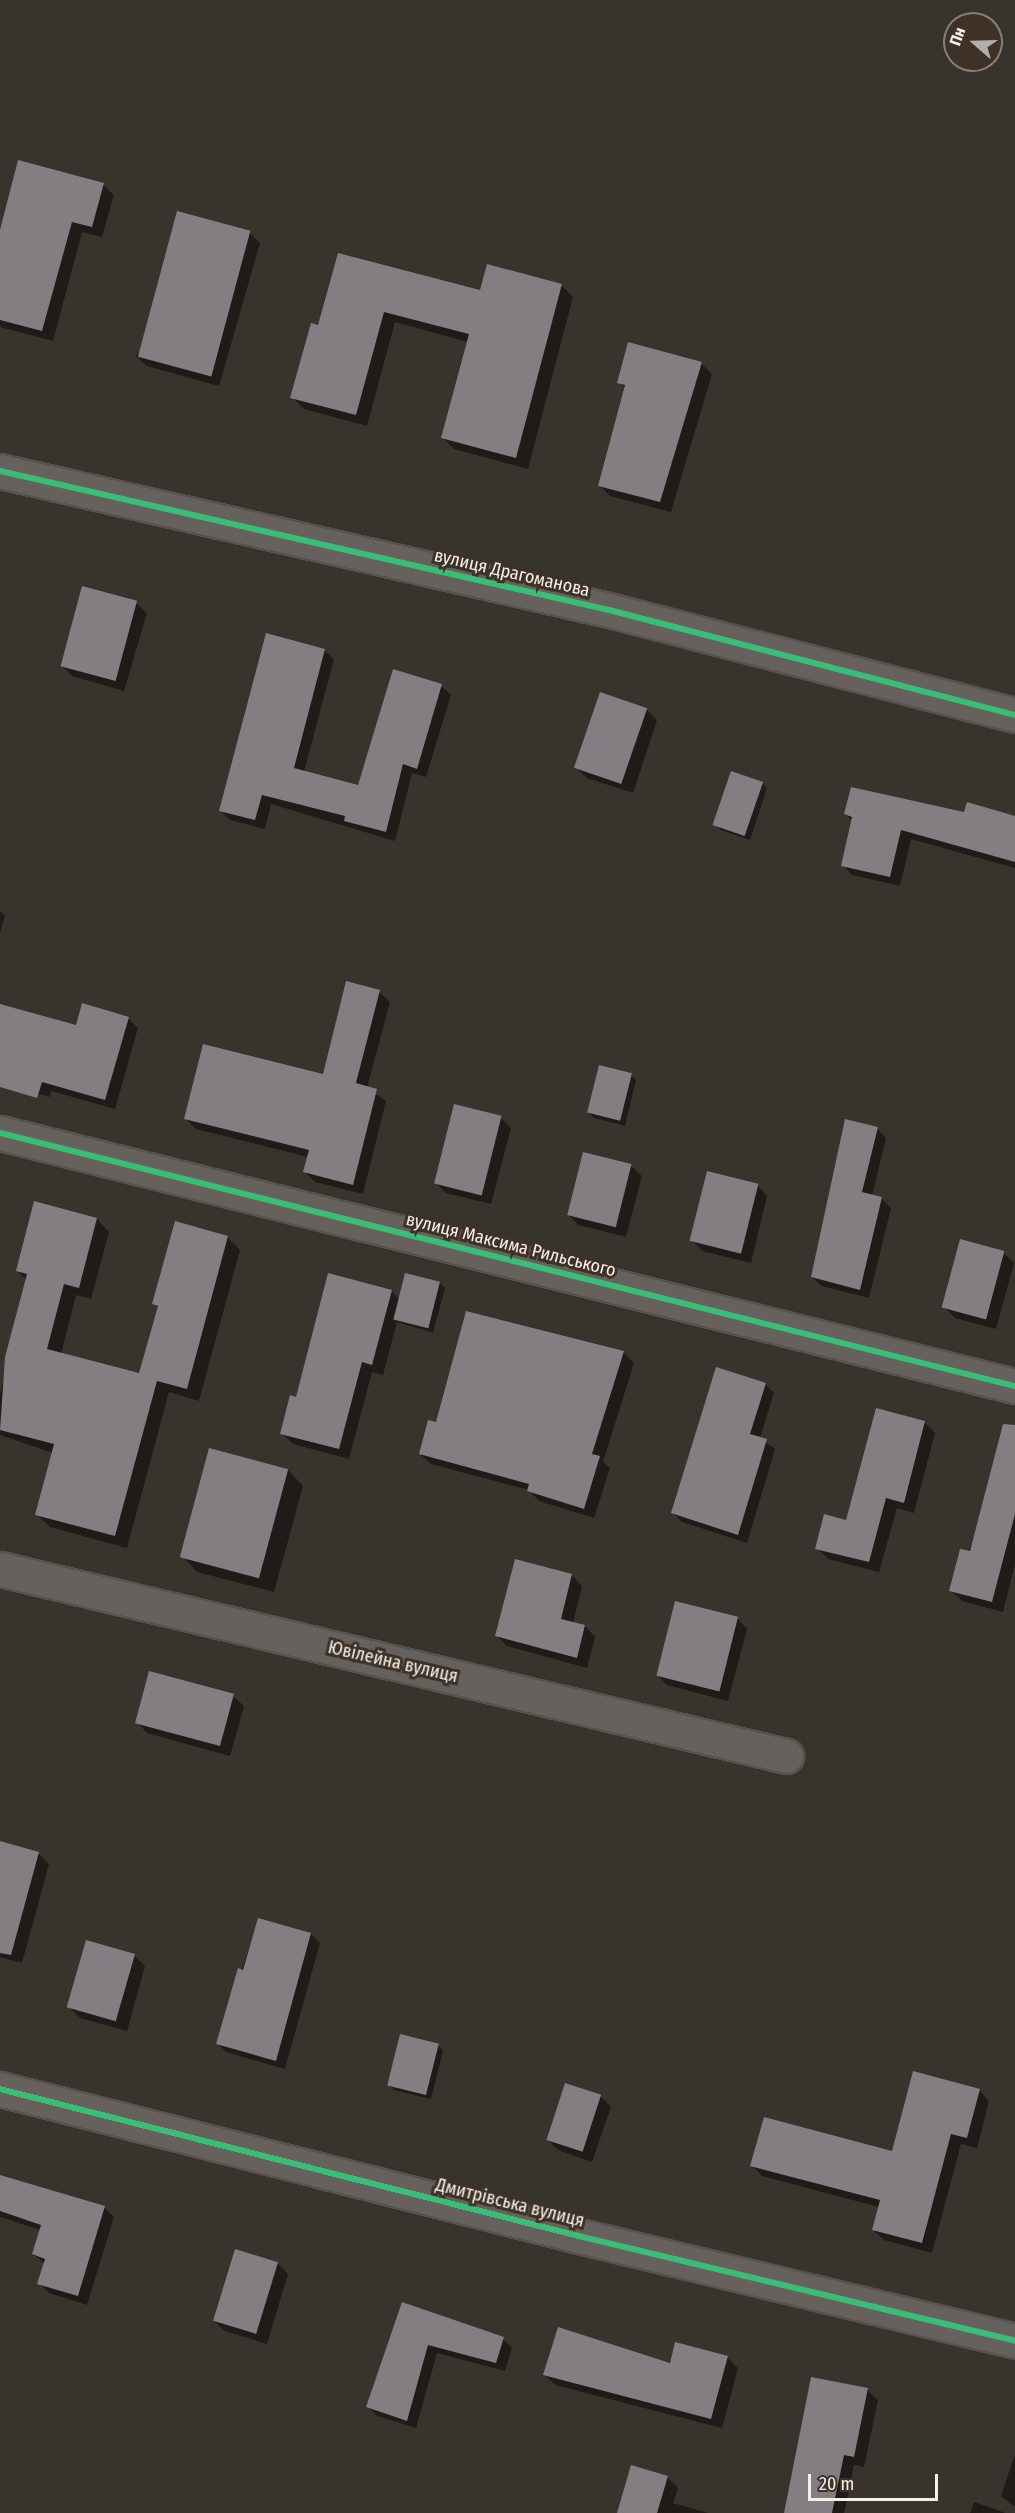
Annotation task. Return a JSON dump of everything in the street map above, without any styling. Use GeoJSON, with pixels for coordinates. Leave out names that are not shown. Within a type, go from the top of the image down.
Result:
{"type":"FeatureCollection","features":[{"type":"Feature","properties":{"kind":"street","name":"вулиця Драгоманова"},"geometry":{"type":"LineString","coordinates":[[0,471],[609,610],[722,642],[1015,715]]}},
{"type":"Feature","properties":{"kind":"street","name":"вулиця Максима Рильського"},"geometry":{"type":"LineString","coordinates":[[0,1133],[1015,1386]]}},
{"type":"Feature","properties":{"kind":"street","name":"Ювілейна вулиця"},"geometry":{"type":"LineString","coordinates":[[0,1569],[786,1755]]}},
{"type":"Feature","properties":{"kind":"street","name":"Дмитрівська вулиця"},"geometry":{"type":"LineString","coordinates":[[0,2089],[568,2233],[1015,2341]]}},
{"type":"Feature","properties":{"kind":"building"},"geometry":{"type":"Polygon","coordinates":[[[18,160],[104,183],[92,227],[72,222],[42,331],[0,320],[0,230],[18,160]]]}},
{"type":"Feature","properties":{"kind":"building"},"geometry":{"type":"Polygon","coordinates":[[[177,211],[250,231],[211,377],[138,357],[177,211]]]}},
{"type":"Feature","properties":{"kind":"building"},"geometry":{"type":"Polygon","coordinates":[[[338,253],[480,290],[487,264],[562,284],[516,458],[441,438],[469,334],[384,312],[356,415],[290,398],[311,323],[318,325],[338,253]]]}},
{"type":"Feature","properties":{"kind":"building"},"geometry":{"type":"Polygon","coordinates":[[[628,342],[702,362],[660,502],[598,486],[625,385],[617,383],[628,342]]]}},
{"type":"Feature","properties":{"kind":"building"},"geometry":{"type":"Polygon","coordinates":[[[82,586],[137,601],[116,681],[61,666],[82,586]]]}},
{"type":"Feature","properties":{"kind":"building"},"geometry":{"type":"Polygon","coordinates":[[[266,633],[325,649],[294,768],[358,785],[393,669],[442,684],[417,769],[403,764],[386,832],[344,821],[345,816],[262,795],[255,820],[219,811],[266,633]]]}},
{"type":"Feature","properties":{"kind":"building"},"geometry":{"type":"Polygon","coordinates":[[[600,692],[647,708],[621,784],[574,768],[600,692]]]}},
{"type":"Feature","properties":{"kind":"building"},"geometry":{"type":"Polygon","coordinates":[[[731,771],[763,782],[745,836],[712,825],[731,771]]]}},
{"type":"Feature","properties":{"kind":"building"},"geometry":{"type":"Polygon","coordinates":[[[851,787],[964,812],[967,802],[1015,816],[1015,862],[901,830],[890,877],[841,866],[852,817],[844,814],[851,787]]]}},
{"type":"Feature","properties":{"kind":"building"},"geometry":{"type":"Polygon","coordinates":[[[346,981],[380,990],[356,1083],[377,1089],[353,1185],[303,1172],[309,1150],[184,1119],[203,1044],[323,1074],[346,981]]]}},
{"type":"Feature","properties":{"kind":"building"},"geometry":{"type":"Polygon","coordinates":[[[82,1003],[129,1017],[105,1100],[42,1082],[37,1098],[0,1087],[0,1004],[76,1025],[82,1003]]]}},
{"type":"Feature","properties":{"kind":"building"},"geometry":{"type":"Polygon","coordinates":[[[599,1065],[632,1073],[620,1121],[587,1113],[599,1065]]]}},
{"type":"Feature","properties":{"kind":"building"},"geometry":{"type":"Polygon","coordinates":[[[454,1104],[502,1116],[482,1195],[434,1184],[454,1104]]]}},
{"type":"Feature","properties":{"kind":"building"},"geometry":{"type":"Polygon","coordinates":[[[845,1119],[878,1127],[862,1192],[882,1197],[860,1290],[811,1277],[845,1119]]]}},
{"type":"Feature","properties":{"kind":"building"},"geometry":{"type":"Polygon","coordinates":[[[583,1152],[632,1164],[616,1227],[567,1215],[583,1152]]]}},
{"type":"Feature","properties":{"kind":"building"},"geometry":{"type":"Polygon","coordinates":[[[707,1171],[758,1184],[741,1254],[690,1241],[707,1171]]]}},
{"type":"Feature","properties":{"kind":"building"},"geometry":{"type":"Polygon","coordinates":[[[34,1201],[97,1218],[79,1288],[64,1284],[47,1349],[139,1373],[158,1306],[152,1304],[175,1221],[228,1236],[187,1389],[157,1381],[115,1536],[35,1515],[54,1444],[0,1430],[5,1357],[27,1274],[16,1271],[34,1201]]]}},
{"type":"Feature","properties":{"kind":"building"},"geometry":{"type":"Polygon","coordinates":[[[960,1239],[1004,1251],[986,1319],[942,1308],[960,1239]]]}},
{"type":"Feature","properties":{"kind":"building"},"geometry":{"type":"Polygon","coordinates":[[[328,1273],[392,1290],[372,1365],[362,1362],[339,1449],[280,1434],[290,1395],[296,1397],[328,1273]]]}},
{"type":"Feature","properties":{"kind":"building"},"geometry":{"type":"Polygon","coordinates":[[[405,1273],[440,1282],[428,1328],[393,1320],[405,1273]]]}},
{"type":"Feature","properties":{"kind":"building"},"geometry":{"type":"Polygon","coordinates":[[[466,1311],[624,1351],[592,1454],[600,1456],[584,1509],[527,1491],[529,1484],[419,1454],[428,1420],[436,1422],[466,1311]]]}},
{"type":"Feature","properties":{"kind":"building"},"geometry":{"type":"Polygon","coordinates":[[[716,1367],[766,1383],[750,1434],[767,1439],[738,1535],[671,1513],[716,1367]]]}},
{"type":"Feature","properties":{"kind":"building"},"geometry":{"type":"Polygon","coordinates":[[[876,1408],[925,1421],[904,1503],[886,1498],[869,1562],[815,1549],[824,1514],[846,1520],[876,1408]]]}},
{"type":"Feature","properties":{"kind":"building"},"geometry":{"type":"Polygon","coordinates":[[[1003,1424],[1015,1425],[1015,1514],[992,1602],[949,1591],[960,1549],[970,1551],[1003,1424]]]}},
{"type":"Feature","properties":{"kind":"building"},"geometry":{"type":"Polygon","coordinates":[[[209,1448],[288,1469],[259,1578],[180,1557],[209,1448]]]}},
{"type":"Feature","properties":{"kind":"building"},"geometry":{"type":"Polygon","coordinates":[[[515,1559],[572,1574],[561,1619],[585,1625],[577,1658],[495,1636],[515,1559]]]}},
{"type":"Feature","properties":{"kind":"building"},"geometry":{"type":"Polygon","coordinates":[[[675,1601],[738,1617],[719,1691],[656,1676],[675,1601]]]}},
{"type":"Feature","properties":{"kind":"building"},"geometry":{"type":"Polygon","coordinates":[[[149,1671],[234,1694],[220,1746],[135,1723],[149,1671]]]}},
{"type":"Feature","properties":{"kind":"building"},"geometry":{"type":"Polygon","coordinates":[[[0,1841],[39,1852],[11,1955],[0,1953],[0,1841]]]}},
{"type":"Feature","properties":{"kind":"building"},"geometry":{"type":"Polygon","coordinates":[[[258,1918],[311,1933],[276,2061],[216,2044],[238,1968],[243,1970],[258,1918]]]}},
{"type":"Feature","properties":{"kind":"building"},"geometry":{"type":"Polygon","coordinates":[[[86,1940],[135,1954],[116,2021],[67,2007],[86,1940]]]}},
{"type":"Feature","properties":{"kind":"building"},"geometry":{"type":"Polygon","coordinates":[[[400,2034],[439,2044],[426,2095],[387,2085],[400,2034]]]}},
{"type":"Feature","properties":{"kind":"building"},"geometry":{"type":"Polygon","coordinates":[[[913,2071],[980,2089],[967,2138],[951,2134],[922,2243],[872,2230],[880,2200],[750,2166],[764,2117],[892,2151],[913,2071]]]}},
{"type":"Feature","properties":{"kind":"building"},"geometry":{"type":"Polygon","coordinates":[[[565,2083],[601,2095],[583,2152],[546,2140],[565,2083]]]}},
{"type":"Feature","properties":{"kind":"building"},"geometry":{"type":"Polygon","coordinates":[[[0,2175],[105,2206],[78,2296],[37,2284],[45,2259],[32,2254],[41,2225],[0,2211],[0,2175]]]}},
{"type":"Feature","properties":{"kind":"building"},"geometry":{"type":"Polygon","coordinates":[[[235,2249],[278,2262],[256,2334],[213,2321],[235,2249]]]}},
{"type":"Feature","properties":{"kind":"building"},"geometry":{"type":"Polygon","coordinates":[[[402,2302],[504,2337],[496,2363],[428,2345],[407,2421],[366,2407],[402,2302]]]}},
{"type":"Feature","properties":{"kind":"building"},"geometry":{"type":"Polygon","coordinates":[[[558,2327],[670,2363],[675,2342],[728,2356],[711,2419],[543,2375],[558,2327]]]}},
{"type":"Feature","properties":{"kind":"building"},"geometry":{"type":"Polygon","coordinates":[[[811,2377],[868,2388],[854,2457],[844,2455],[832,2513],[784,2513],[811,2377]]]}},
{"type":"Feature","properties":{"kind":"building"},"geometry":{"type":"Polygon","coordinates":[[[631,2465],[668,2476],[657,2513],[617,2513],[631,2465]]]}},
{"type":"Feature","properties":{"kind":"cycle path"},"geometry":{"type":"LineString","coordinates":[[0,471],[609,610],[1015,715]]}},
{"type":"Feature","properties":{"kind":"cycle path"},"geometry":{"type":"LineString","coordinates":[[0,1133],[1015,1386]]}},
{"type":"Feature","properties":{"kind":"cycle path"},"geometry":{"type":"LineString","coordinates":[[0,2089],[579,2236],[1015,2341]]}}]}
